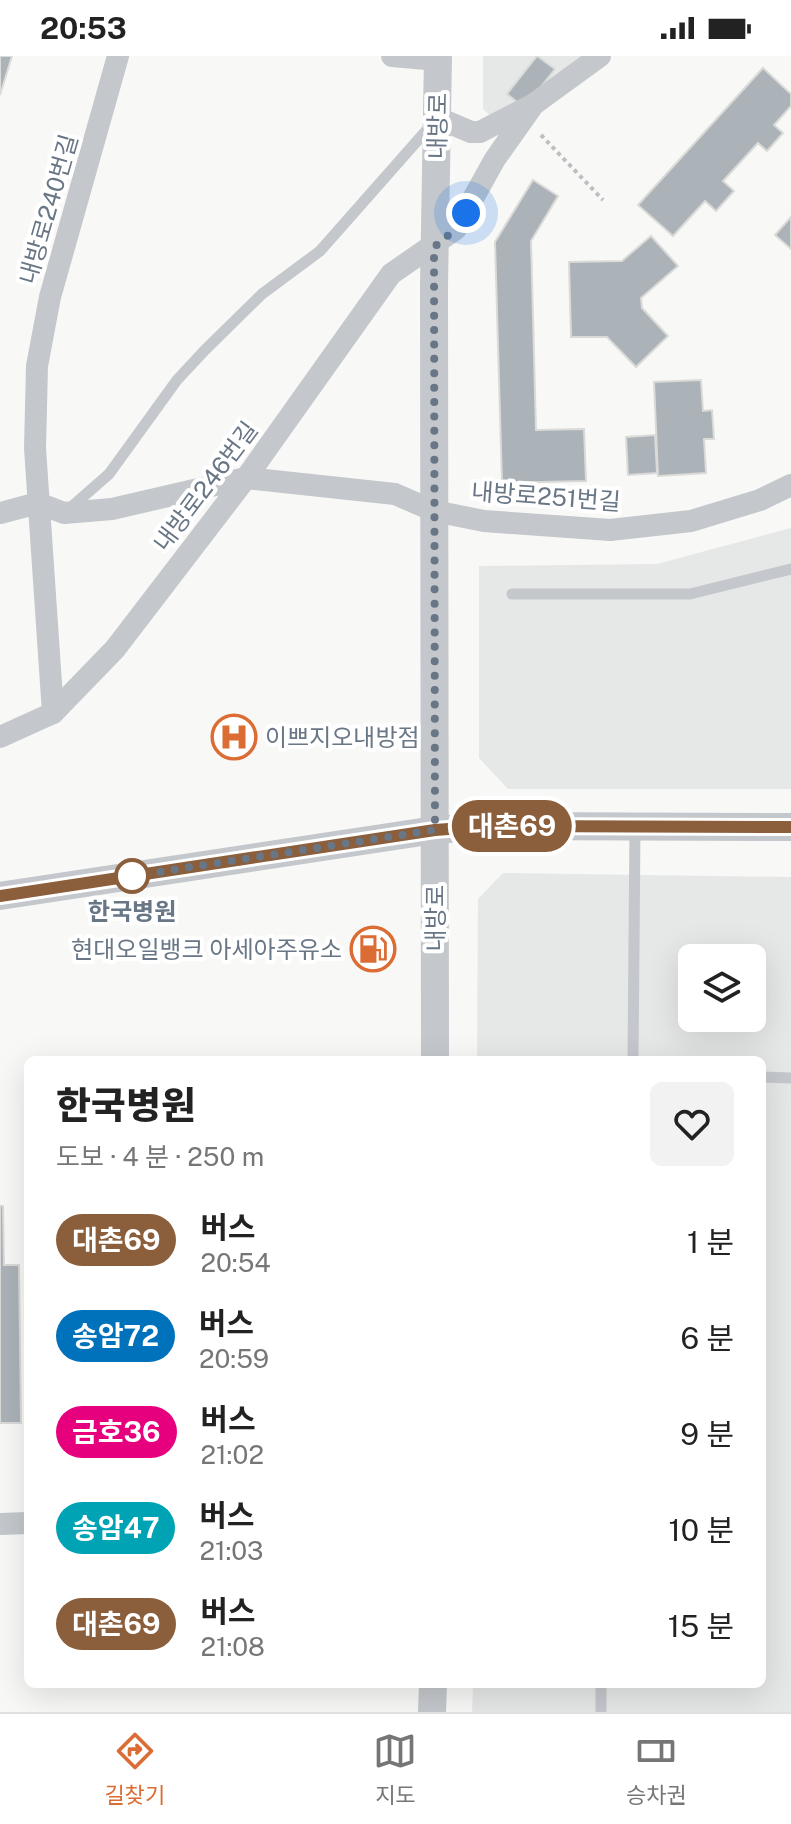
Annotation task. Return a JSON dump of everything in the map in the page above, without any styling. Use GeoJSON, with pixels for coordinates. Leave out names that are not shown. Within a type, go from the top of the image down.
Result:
{"type":"FeatureCollection","features":[{"type":"Feature","properties":{"kind":"street","name":"내방로240번길"},"geometry":{"type":"LineString","coordinates":[[53,713],[34,410],[40,343],[118,56]]}},
{"type":"Feature","properties":{"kind":"street"},"geometry":{"type":"LineString","coordinates":[[392,56],[438,58]]}},
{"type":"Feature","properties":{"kind":"street"},"geometry":{"type":"LineString","coordinates":[[438,118],[471,132],[480,132],[534,104],[600,56]]}},
{"type":"Feature","properties":{"kind":"street","name":"내방로"},"geometry":{"type":"LineString","coordinates":[[435,1056],[434,247],[438,58]]}},
{"type":"Feature","properties":{"kind":"street","name":"내방로246번길"},"geometry":{"type":"LineString","coordinates":[[0,737],[53,713],[115,649],[246,478],[391,274],[456,229],[495,159],[534,104]]}},
{"type":"Feature","properties":{"kind":"street","name":"내방로251번길"},"geometry":{"type":"LineString","coordinates":[[64,513],[112,509],[246,478],[395,494],[434,511],[484,521],[610,530],[691,521],[760,500],[791,485]]}},
{"type":"Feature","properties":{"kind":"street"},"geometry":{"type":"LineString","coordinates":[[0,513],[38,503],[64,513]]}},
{"type":"Feature","properties":{"kind":"street"},"geometry":{"type":"LineString","coordinates":[[0,896],[435,830],[490,826],[791,827]]}},
{"type":"Feature","properties":{"kind":"street"},"geometry":{"type":"LineString","coordinates":[[0,1524],[24,1523]]}},
{"type":"Feature","properties":{"kind":"street"},"geometry":{"type":"LineString","coordinates":[[432,1712],[433,1688]]}},
{"type":"Feature","properties":{"kind":"lane"},"geometry":{"type":"LineString","coordinates":[[64,513],[109,474],[177,380],[205,350],[262,294],[320,251],[378,181],[438,118]]}},
{"type":"Feature","properties":{"kind":"lane"},"geometry":{"type":"LineString","coordinates":[[512,594],[690,594],[791,569]]}},
{"type":"Feature","properties":{"kind":"lane"},"geometry":{"type":"LineString","coordinates":[[633,1056],[635,826]]}},
{"type":"Feature","properties":{"kind":"lane"},"geometry":{"type":"LineString","coordinates":[[766,1077],[791,1078]]}},
{"type":"Feature","properties":{"kind":"lane"},"geometry":{"type":"LineString","coordinates":[[601,1688],[601,1712]]}},
{"type":"Feature","properties":{"kind":"path"},"geometry":{"type":"LineString","coordinates":[[534,104],[540,134],[603,200]]}},
{"type":"Feature","properties":{"kind":"shaded area"},"geometry":{"type":"Polygon","coordinates":[[[483,56],[584,56],[495,120],[483,109],[483,56]]]}},
{"type":"Feature","properties":{"kind":"shaded area"},"geometry":{"type":"Polygon","coordinates":[[[791,528],[791,789],[508,789],[479,758],[479,566],[657,564],[791,528]]]}},
{"type":"Feature","properties":{"kind":"shaded area"},"geometry":{"type":"Polygon","coordinates":[[[503,873],[791,877],[791,1712],[472,1712],[473,1688],[766,1688],[766,1056],[477,1056],[478,899],[503,873]]]}},
{"type":"Feature","properties":{"kind":"building"},"geometry":{"type":"Polygon","coordinates":[[[0,56],[12,56],[0,95],[0,56]]]}},
{"type":"Feature","properties":{"kind":"building"},"geometry":{"type":"Polygon","coordinates":[[[537,56],[555,69],[532,98],[517,102],[507,94],[537,56]]]}},
{"type":"Feature","properties":{"kind":"building"},"geometry":{"type":"Polygon","coordinates":[[[763,68],[791,94],[791,106],[774,125],[783,133],[767,151],[758,143],[723,181],[734,191],[716,211],[705,201],[673,236],[638,205],[763,68]]]}},
{"type":"Feature","properties":{"kind":"building"},"geometry":{"type":"Polygon","coordinates":[[[533,180],[558,196],[531,241],[536,430],[584,429],[586,481],[502,483],[495,242],[533,180]]]}},
{"type":"Feature","properties":{"kind":"building"},"geometry":{"type":"Polygon","coordinates":[[[791,217],[791,249],[775,235],[791,217]]]}},
{"type":"Feature","properties":{"kind":"building"},"geometry":{"type":"Polygon","coordinates":[[[651,236],[678,266],[641,298],[642,308],[668,336],[636,367],[607,337],[571,337],[569,262],[622,261],[651,236]]]}},
{"type":"Feature","properties":{"kind":"building"},"geometry":{"type":"Polygon","coordinates":[[[701,380],[703,411],[712,410],[714,439],[704,439],[706,473],[658,476],[654,382],[701,380]]]}},
{"type":"Feature","properties":{"kind":"building"},"geometry":{"type":"Polygon","coordinates":[[[655,435],[657,473],[628,475],[626,437],[655,435]]]}},
{"type":"Feature","properties":{"kind":"building"},"geometry":{"type":"Polygon","coordinates":[[[0,1206],[3,1206],[4,1265],[19,1265],[21,1423],[0,1423],[0,1206]]]}},
{"type":"Feature","properties":{"kind":"bus line","name":"대촌69"},"geometry":{"type":"LineString","coordinates":[[0,896],[435,830],[490,826],[791,827]]}},
{"type":"Feature","properties":{"kind":"place","name":"이쁘지오내방점"},"geometry":{"type":"Point","coordinates":[234,737]}},
{"type":"Feature","properties":{"kind":"place","name":"한국병원"},"geometry":{"type":"Point","coordinates":[132,876]}},
{"type":"Feature","properties":{"kind":"place","name":"현대오일뱅크 아세아주유소"},"geometry":{"type":"Point","coordinates":[373,949]}},
{"type":"Feature","properties":{"kind":"route"},"geometry":{"type":"LineString","coordinates":[[132,876],[435,830],[434,247],[456,229],[466,213]]}}]}
